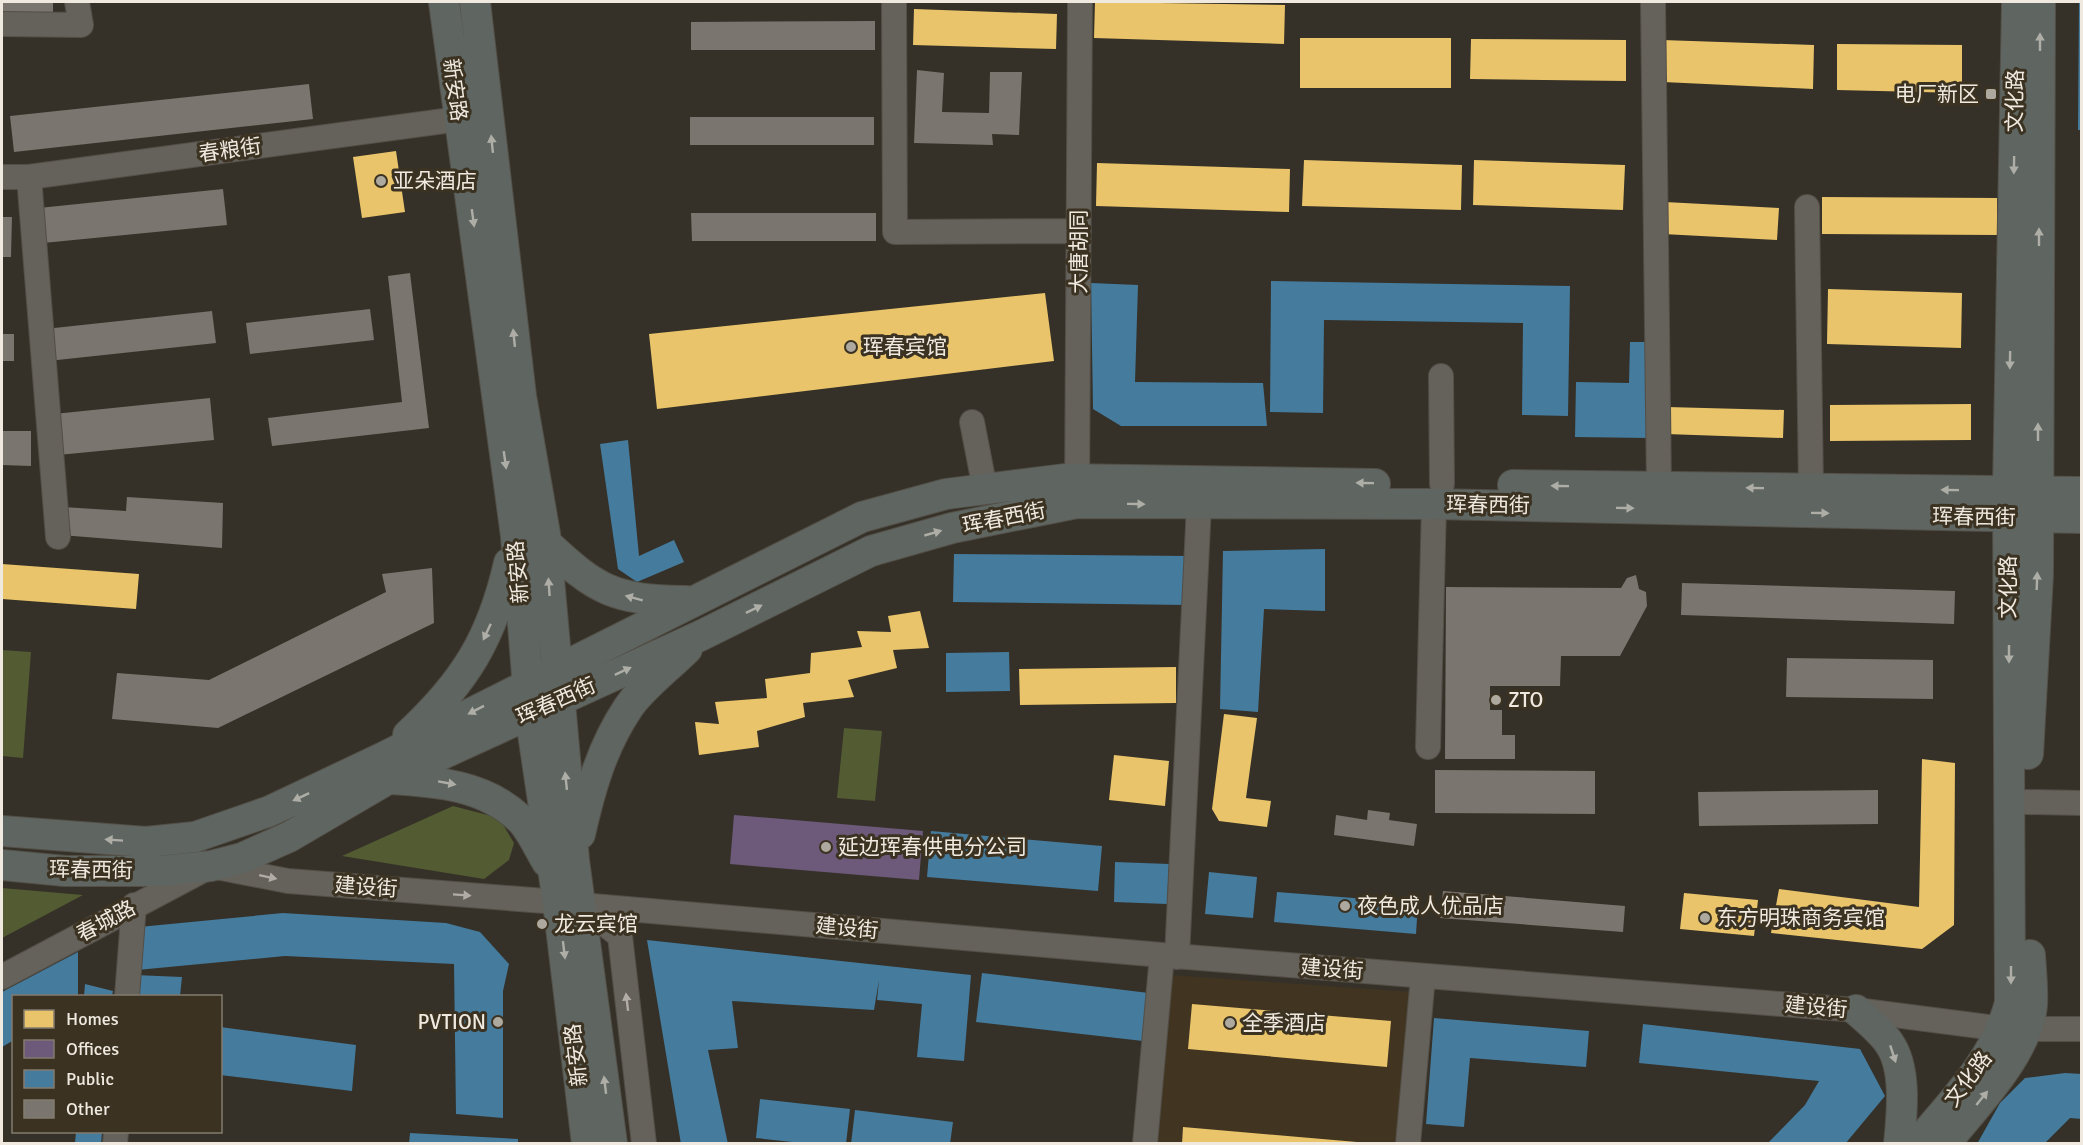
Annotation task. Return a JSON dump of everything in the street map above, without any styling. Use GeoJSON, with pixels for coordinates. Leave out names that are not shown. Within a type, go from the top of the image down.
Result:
{"type":"FeatureCollection","features":[{"type":"Feature","properties":{"kind":"main road","name":"新安路"},"geometry":{"type":"LineString","coordinates":[[444,2],[459,119],[509,399],[545,542],[558,701],[567,885],[587,1143]]}},
{"type":"Feature","properties":{"kind":"main road","name":"新安路"},"geometry":{"type":"LineString","coordinates":[[475,2],[509,399],[516,536],[529,698],[567,885],[612,1143]]}},
{"type":"Feature","properties":{"kind":"main road","name":"文化路"},"geometry":{"type":"LineString","coordinates":[[1917,1143],[2032,1007],[2026,801],[2038,575],[2023,504],[2017,2]]}},
{"type":"Feature","properties":{"kind":"main road","name":"文化路"},"geometry":{"type":"LineString","coordinates":[[1945,1143],[1997,1080],[2014,1029],[2011,987],[2023,504],[2040,2]]}},
{"type":"Feature","properties":{"kind":"main road","name":"珲春西街"},"geometry":{"type":"LineString","coordinates":[[529,698],[558,701],[702,634],[871,551],[1077,491],[1200,505],[1659,487],[1811,488],[2023,504],[2082,518]]}},
{"type":"Feature","properties":{"kind":"main road","name":"珲春西街"},"geometry":{"type":"LineString","coordinates":[[2,831],[146,842],[195,837],[270,811],[386,768],[529,698],[555,669],[862,517],[946,494],[985,489],[2023,504],[2082,492]]}},
{"type":"Feature","properties":{"kind":"main road"},"geometry":{"type":"LineString","coordinates":[[516,536],[501,600],[487,634],[464,676],[386,768],[471,789],[496,801],[522,820],[567,885]]}},
{"type":"Feature","properties":{"kind":"main road"},"geometry":{"type":"LineString","coordinates":[[545,542],[574,569],[601,588],[642,600],[692,602]]}},
{"type":"Feature","properties":{"kind":"main road"},"geometry":{"type":"LineString","coordinates":[[567,885],[591,783],[602,756],[629,707],[702,634]]}},
{"type":"Feature","properties":{"kind":"main road","name":"珲春西街"},"geometry":{"type":"LineString","coordinates":[[2,866],[65,871],[161,872],[211,866],[242,858],[289,837],[386,768]]}},
{"type":"Feature","properties":{"kind":"main road"},"geometry":{"type":"LineString","coordinates":[[1856,1010],[1890,1043],[1900,1074],[1902,1106],[1899,1143]]}},
{"type":"Feature","properties":{"kind":"street"},"geometry":{"type":"LineString","coordinates":[[2,24],[81,25],[77,2]]}},
{"type":"Feature","properties":{"kind":"street"},"geometry":{"type":"LineString","coordinates":[[894,2],[895,232],[1079,231]]}},
{"type":"Feature","properties":{"kind":"street","name":"大唐胡同"},"geometry":{"type":"LineString","coordinates":[[1077,491],[1080,2]]}},
{"type":"Feature","properties":{"kind":"street"},"geometry":{"type":"LineString","coordinates":[[1653,2],[1659,487]]}},
{"type":"Feature","properties":{"kind":"street","name":"春粮街"},"geometry":{"type":"LineString","coordinates":[[2,177],[29,177],[459,119]]}},
{"type":"Feature","properties":{"kind":"street"},"geometry":{"type":"LineString","coordinates":[[29,177],[58,537]]}},
{"type":"Feature","properties":{"kind":"street"},"geometry":{"type":"LineString","coordinates":[[1807,207],[1811,488]]}},
{"type":"Feature","properties":{"kind":"street"},"geometry":{"type":"LineString","coordinates":[[1428,747],[1441,376]]}},
{"type":"Feature","properties":{"kind":"street"},"geometry":{"type":"LineString","coordinates":[[972,422],[985,489]]}},
{"type":"Feature","properties":{"kind":"street"},"geometry":{"type":"LineString","coordinates":[[1145,1143],[1170,956],[1200,505]]}},
{"type":"Feature","properties":{"kind":"street"},"geometry":{"type":"LineString","coordinates":[[2026,801],[2082,803]]}},
{"type":"Feature","properties":{"kind":"street","name":"建设街"},"geometry":{"type":"LineString","coordinates":[[211,866],[288,882],[567,885],[1170,956],[1856,1010],[2014,1029],[2082,1029]]}},
{"type":"Feature","properties":{"kind":"street","name":"春城路"},"geometry":{"type":"LineString","coordinates":[[2,977],[211,866]]}},
{"type":"Feature","properties":{"kind":"street"},"geometry":{"type":"LineString","coordinates":[[567,885],[620,936],[644,1143]]}},
{"type":"Feature","properties":{"kind":"street"},"geometry":{"type":"LineString","coordinates":[[127,995],[134,905]]}},
{"type":"Feature","properties":{"kind":"street"},"geometry":{"type":"LineString","coordinates":[[1408,1143],[1423,976]]}},
{"type":"Feature","properties":{"kind":"shaded area"},"geometry":{"type":"Polygon","coordinates":[[[1171,975],[1411,992],[1398,1143],[1158,1144],[1171,975]]]}},
{"type":"Feature","properties":{"kind":"green space"},"geometry":{"type":"Polygon","coordinates":[[[2,650],[31,652],[23,758],[2,756],[2,650]]]}},
{"type":"Feature","properties":{"kind":"green space"},"geometry":{"type":"Polygon","coordinates":[[[844,728],[882,731],[875,801],[837,798],[844,728]]]}},
{"type":"Feature","properties":{"kind":"green space"},"geometry":{"type":"Polygon","coordinates":[[[453,806],[499,818],[514,843],[509,860],[484,879],[342,856],[453,806]]]}},
{"type":"Feature","properties":{"kind":"green space"},"geometry":{"type":"Polygon","coordinates":[[[2,888],[83,895],[2,938],[2,888]]]}},
{"type":"Feature","properties":{"kind":"building: Homes"},"geometry":{"type":"Polygon","coordinates":[[[1095,2],[1285,5],[1284,44],[1094,38],[1095,2]]]}},
{"type":"Feature","properties":{"kind":"building: Homes"},"geometry":{"type":"Polygon","coordinates":[[[914,9],[1057,14],[1056,49],[913,45],[914,9]]]}},
{"type":"Feature","properties":{"kind":"building: Homes"},"geometry":{"type":"Polygon","coordinates":[[[1300,38],[1451,38],[1451,88],[1300,88],[1300,38]]]}},
{"type":"Feature","properties":{"kind":"building: Homes"},"geometry":{"type":"Polygon","coordinates":[[[1471,39],[1626,40],[1626,81],[1470,79],[1471,39]]]}},
{"type":"Feature","properties":{"kind":"building: Homes"},"geometry":{"type":"Polygon","coordinates":[[[1662,40],[1814,45],[1813,89],[1663,82],[1662,40]]]}},
{"type":"Feature","properties":{"kind":"building: Homes"},"geometry":{"type":"Polygon","coordinates":[[[1837,44],[1962,45],[1962,93],[1837,90],[1837,44]]]}},
{"type":"Feature","properties":{"kind":"building: Homes"},"geometry":{"type":"Polygon","coordinates":[[[396,151],[405,212],[362,218],[353,157],[396,151]]]}},
{"type":"Feature","properties":{"kind":"building: Homes"},"geometry":{"type":"Polygon","coordinates":[[[1304,160],[1462,165],[1461,210],[1302,206],[1304,160]]]}},
{"type":"Feature","properties":{"kind":"building: Homes"},"geometry":{"type":"Polygon","coordinates":[[[1474,160],[1625,165],[1623,210],[1473,205],[1474,160]]]}},
{"type":"Feature","properties":{"kind":"building: Homes"},"geometry":{"type":"Polygon","coordinates":[[[1097,163],[1290,169],[1289,212],[1096,206],[1097,163]]]}},
{"type":"Feature","properties":{"kind":"building: Homes"},"geometry":{"type":"Polygon","coordinates":[[[1822,197],[1997,198],[1997,235],[1822,234],[1822,197]]]}},
{"type":"Feature","properties":{"kind":"building: Homes"},"geometry":{"type":"Polygon","coordinates":[[[1665,202],[1779,208],[1777,240],[1663,234],[1665,202]]]}},
{"type":"Feature","properties":{"kind":"building: Homes"},"geometry":{"type":"Polygon","coordinates":[[[1828,289],[1962,293],[1961,348],[1827,344],[1828,289]]]}},
{"type":"Feature","properties":{"kind":"building: Homes","name":"珲春宾馆"},"geometry":{"type":"Polygon","coordinates":[[[1045,293],[1054,361],[657,409],[649,334],[1045,293]]]}},
{"type":"Feature","properties":{"kind":"building: Homes"},"geometry":{"type":"Polygon","coordinates":[[[1971,404],[1971,440],[1830,441],[1830,405],[1971,404]]]}},
{"type":"Feature","properties":{"kind":"building: Homes"},"geometry":{"type":"Polygon","coordinates":[[[1667,407],[1784,410],[1783,438],[1666,434],[1667,407]]]}},
{"type":"Feature","properties":{"kind":"building: Homes"},"geometry":{"type":"Polygon","coordinates":[[[2,564],[139,574],[136,609],[2,599],[2,564]]]}},
{"type":"Feature","properties":{"kind":"building: Homes"},"geometry":{"type":"Polygon","coordinates":[[[920,611],[929,648],[893,650],[897,668],[848,680],[854,697],[803,703],[805,717],[757,731],[759,747],[699,755],[695,722],[719,724],[715,702],[767,698],[765,679],[810,673],[811,653],[862,647],[857,631],[891,632],[888,616],[920,611]]]}},
{"type":"Feature","properties":{"kind":"building: Homes"},"geometry":{"type":"Polygon","coordinates":[[[1176,667],[1176,703],[1020,705],[1019,669],[1176,667]]]}},
{"type":"Feature","properties":{"kind":"building: Homes"},"geometry":{"type":"Polygon","coordinates":[[[1224,714],[1257,718],[1246,798],[1271,801],[1267,827],[1219,821],[1212,809],[1224,714]]]}},
{"type":"Feature","properties":{"kind":"building: Homes"},"geometry":{"type":"Polygon","coordinates":[[[1114,755],[1169,761],[1165,806],[1109,800],[1114,755]]]}},
{"type":"Feature","properties":{"kind":"building: Homes"},"geometry":{"type":"Polygon","coordinates":[[[1922,759],[1955,763],[1954,925],[1922,949],[1771,933],[1779,889],[1919,907],[1922,759]]]}},
{"type":"Feature","properties":{"kind":"building: Homes"},"geometry":{"type":"Polygon","coordinates":[[[1684,893],[1758,900],[1754,936],[1680,929],[1684,893]]]}},
{"type":"Feature","properties":{"kind":"building: Homes"},"geometry":{"type":"Polygon","coordinates":[[[1192,1004],[1391,1021],[1387,1067],[1188,1049],[1192,1004]]]}},
{"type":"Feature","properties":{"kind":"building: Homes"},"geometry":{"type":"Polygon","coordinates":[[[1183,1127],[1357,1142],[1357,1144],[1182,1144],[1183,1127]]]}},
{"type":"Feature","properties":{"kind":"building: Offices","name":"延边珲春供电分公司"},"geometry":{"type":"Polygon","coordinates":[[[734,815],[923,831],[919,880],[730,864],[734,815]]]}},
{"type":"Feature","properties":{"kind":"building: Public"},"geometry":{"type":"Polygon","coordinates":[[[2079,2],[2082,2],[2082,130],[2078,130],[2079,2]]]}},
{"type":"Feature","properties":{"kind":"building: Public"},"geometry":{"type":"Polygon","coordinates":[[[1271,281],[1570,286],[1568,416],[1522,415],[1523,323],[1324,320],[1323,413],[1270,412],[1271,281]]]}},
{"type":"Feature","properties":{"kind":"building: Public"},"geometry":{"type":"Polygon","coordinates":[[[1091,283],[1138,285],[1135,382],[1263,383],[1267,426],[1121,426],[1093,409],[1091,283]]]}},
{"type":"Feature","properties":{"kind":"building: Public"},"geometry":{"type":"Polygon","coordinates":[[[1630,342],[1651,342],[1649,438],[1575,437],[1576,382],[1629,383],[1630,342]]]}},
{"type":"Feature","properties":{"kind":"building: Public"},"geometry":{"type":"Polygon","coordinates":[[[628,440],[639,556],[674,540],[684,562],[637,582],[618,569],[600,444],[628,440]]]}},
{"type":"Feature","properties":{"kind":"building: Public"},"geometry":{"type":"Polygon","coordinates":[[[1325,549],[1325,611],[1264,609],[1258,712],[1220,709],[1223,551],[1325,549]]]}},
{"type":"Feature","properties":{"kind":"building: Public"},"geometry":{"type":"Polygon","coordinates":[[[954,554],[1190,556],[1187,605],[953,602],[954,554]]]}},
{"type":"Feature","properties":{"kind":"building: Public"},"geometry":{"type":"Polygon","coordinates":[[[1009,652],[1010,691],[946,692],[946,653],[1009,652]]]}},
{"type":"Feature","properties":{"kind":"building: Public"},"geometry":{"type":"Polygon","coordinates":[[[931,831],[1102,846],[1098,891],[927,877],[931,831]]]}},
{"type":"Feature","properties":{"kind":"building: Public"},"geometry":{"type":"Polygon","coordinates":[[[1115,862],[1169,864],[1167,904],[1114,902],[1115,862]]]}},
{"type":"Feature","properties":{"kind":"building: Public"},"geometry":{"type":"Polygon","coordinates":[[[1209,872],[1257,877],[1253,918],[1205,914],[1209,872]]]}},
{"type":"Feature","properties":{"kind":"building: Public"},"geometry":{"type":"Polygon","coordinates":[[[1277,892],[1418,903],[1416,934],[1274,922],[1277,892]]]}},
{"type":"Feature","properties":{"kind":"building: Public"},"geometry":{"type":"Polygon","coordinates":[[[283,913],[446,923],[480,932],[509,964],[503,991],[503,1118],[456,1114],[454,964],[285,956],[137,970],[139,927],[283,913]]]}},
{"type":"Feature","properties":{"kind":"building: Public"},"geometry":{"type":"Polygon","coordinates":[[[647,940],[971,975],[964,1061],[917,1057],[922,1004],[877,1000],[879,980],[874,1010],[732,1001],[738,1048],[708,1050],[728,1144],[681,1144],[647,940]]]}},
{"type":"Feature","properties":{"kind":"building: Public"},"geometry":{"type":"Polygon","coordinates":[[[78,952],[78,995],[12,995],[12,1041],[2,1047],[2,992],[78,952]]]}},
{"type":"Feature","properties":{"kind":"building: Public"},"geometry":{"type":"Polygon","coordinates":[[[982,973],[1149,993],[1143,1041],[976,1022],[982,973]]]}},
{"type":"Feature","properties":{"kind":"building: Public"},"geometry":{"type":"Polygon","coordinates":[[[135,975],[182,977],[180,995],[134,995],[135,975]]]}},
{"type":"Feature","properties":{"kind":"building: Public"},"geometry":{"type":"Polygon","coordinates":[[[85,984],[113,991],[112,995],[84,995],[85,984]]]}},
{"type":"Feature","properties":{"kind":"building: Public"},"geometry":{"type":"Polygon","coordinates":[[[1434,1018],[1589,1031],[1586,1067],[1470,1058],[1464,1127],[1426,1124],[1434,1018]]]}},
{"type":"Feature","properties":{"kind":"building: Public"},"geometry":{"type":"Polygon","coordinates":[[[1643,1024],[1860,1049],[1885,1096],[1845,1144],[1767,1144],[1805,1105],[1819,1081],[1639,1063],[1643,1024]]]}},
{"type":"Feature","properties":{"kind":"building: Public"},"geometry":{"type":"Polygon","coordinates":[[[222,1027],[356,1045],[352,1091],[222,1075],[222,1027]]]}},
{"type":"Feature","properties":{"kind":"building: Public"},"geometry":{"type":"Polygon","coordinates":[[[2065,1073],[2082,1074],[2082,1119],[2070,1118],[2044,1144],[1977,1144],[2000,1103],[2025,1078],[2065,1073]]]}},
{"type":"Feature","properties":{"kind":"building: Public"},"geometry":{"type":"Polygon","coordinates":[[[760,1099],[850,1109],[846,1144],[811,1144],[756,1138],[760,1099]]]}},
{"type":"Feature","properties":{"kind":"building: Public"},"geometry":{"type":"Polygon","coordinates":[[[855,1110],[953,1122],[950,1144],[851,1144],[855,1110]]]}},
{"type":"Feature","properties":{"kind":"building: Public"},"geometry":{"type":"Polygon","coordinates":[[[76,1133],[102,1133],[101,1144],[75,1143],[76,1133]]]}},
{"type":"Feature","properties":{"kind":"building: Public"},"geometry":{"type":"Polygon","coordinates":[[[410,1133],[518,1139],[518,1144],[409,1144],[410,1133]]]}},
{"type":"Feature","properties":{"kind":"building: Other"},"geometry":{"type":"Polygon","coordinates":[[[2,2],[53,2],[53,13],[2,13],[2,2]]]}},
{"type":"Feature","properties":{"kind":"building: Other"},"geometry":{"type":"Polygon","coordinates":[[[875,21],[875,50],[691,50],[691,22],[875,21]]]}},
{"type":"Feature","properties":{"kind":"building: Other"},"geometry":{"type":"Polygon","coordinates":[[[917,70],[944,73],[942,112],[989,113],[990,72],[1022,72],[1019,135],[992,134],[993,145],[914,143],[917,70]]]}},
{"type":"Feature","properties":{"kind":"building: Other"},"geometry":{"type":"Polygon","coordinates":[[[309,84],[313,119],[14,152],[10,116],[309,84]]]}},
{"type":"Feature","properties":{"kind":"building: Other"},"geometry":{"type":"Polygon","coordinates":[[[690,117],[874,117],[874,145],[690,145],[690,117]]]}},
{"type":"Feature","properties":{"kind":"building: Other"},"geometry":{"type":"Polygon","coordinates":[[[223,189],[227,225],[43,243],[39,208],[223,189]]]}},
{"type":"Feature","properties":{"kind":"building: Other"},"geometry":{"type":"Polygon","coordinates":[[[691,213],[876,213],[876,241],[692,241],[691,213]]]}},
{"type":"Feature","properties":{"kind":"building: Other"},"geometry":{"type":"Polygon","coordinates":[[[2,217],[12,217],[11,257],[2,257],[2,217]]]}},
{"type":"Feature","properties":{"kind":"building: Other"},"geometry":{"type":"Polygon","coordinates":[[[410,273],[429,428],[272,446],[268,418],[402,402],[388,276],[410,273]]]}},
{"type":"Feature","properties":{"kind":"building: Other"},"geometry":{"type":"Polygon","coordinates":[[[370,309],[374,340],[250,354],[246,323],[370,309]]]}},
{"type":"Feature","properties":{"kind":"building: Other"},"geometry":{"type":"Polygon","coordinates":[[[212,311],[216,343],[48,361],[45,329],[212,311]]]}},
{"type":"Feature","properties":{"kind":"building: Other"},"geometry":{"type":"Polygon","coordinates":[[[2,334],[14,334],[14,361],[2,361],[2,334]]]}},
{"type":"Feature","properties":{"kind":"building: Other"},"geometry":{"type":"Polygon","coordinates":[[[210,398],[214,440],[58,455],[54,414],[210,398]]]}},
{"type":"Feature","properties":{"kind":"building: Other"},"geometry":{"type":"Polygon","coordinates":[[[2,431],[31,431],[31,466],[2,465],[2,431]]]}},
{"type":"Feature","properties":{"kind":"building: Other"},"geometry":{"type":"Polygon","coordinates":[[[127,497],[223,503],[222,548],[61,535],[63,507],[126,511],[127,497]]]}},
{"type":"Feature","properties":{"kind":"building: Other"},"geometry":{"type":"Polygon","coordinates":[[[432,568],[434,623],[218,728],[112,719],[117,673],[209,680],[386,592],[382,574],[432,568]]]}},
{"type":"Feature","properties":{"kind":"building: Other"},"geometry":{"type":"Polygon","coordinates":[[[1636,575],[1639,589],[1646,592],[1647,606],[1620,656],[1561,656],[1560,686],[1490,686],[1490,710],[1502,710],[1502,735],[1515,735],[1515,759],[1445,759],[1446,587],[1621,588],[1627,578],[1636,575]]]}},
{"type":"Feature","properties":{"kind":"building: Other"},"geometry":{"type":"Polygon","coordinates":[[[1682,583],[1955,591],[1954,624],[1681,615],[1682,583]]]}},
{"type":"Feature","properties":{"kind":"building: Other"},"geometry":{"type":"Polygon","coordinates":[[[1787,658],[1933,660],[1933,699],[1786,697],[1787,658]]]}},
{"type":"Feature","properties":{"kind":"building: Other"},"geometry":{"type":"Polygon","coordinates":[[[1435,770],[1595,771],[1595,814],[1435,813],[1435,770]]]}},
{"type":"Feature","properties":{"kind":"building: Other"},"geometry":{"type":"Polygon","coordinates":[[[1878,790],[1878,824],[1699,826],[1698,792],[1878,790]]]}},
{"type":"Feature","properties":{"kind":"building: Other"},"geometry":{"type":"Polygon","coordinates":[[[1368,810],[1390,813],[1389,820],[1417,824],[1414,846],[1334,835],[1336,815],[1367,820],[1368,810]]]}},
{"type":"Feature","properties":{"kind":"building: Other"},"geometry":{"type":"Polygon","coordinates":[[[1443,891],[1625,906],[1623,932],[1440,918],[1443,891]]]}},
{"type":"Feature","properties":{"kind":"place","name":"电厂新区"},"geometry":{"type":"Point","coordinates":[1991,94]}},
{"type":"Feature","properties":{"kind":"place","name":"亚朵酒店"},"geometry":{"type":"Point","coordinates":[381,181]}},
{"type":"Feature","properties":{"kind":"place","name":"珲春宾馆"},"geometry":{"type":"Point","coordinates":[851,347]}},
{"type":"Feature","properties":{"kind":"place","name":"ZTO"},"geometry":{"type":"Point","coordinates":[1496,700]}},
{"type":"Feature","properties":{"kind":"place","name":"延边珲春供电分公司"},"geometry":{"type":"Point","coordinates":[826,847]}},
{"type":"Feature","properties":{"kind":"place","name":"夜色成人优品店"},"geometry":{"type":"Point","coordinates":[1345,906]}},
{"type":"Feature","properties":{"kind":"place","name":"东方明珠商务宾馆"},"geometry":{"type":"Point","coordinates":[1705,918]}},
{"type":"Feature","properties":{"kind":"place","name":"龙云宾馆"},"geometry":{"type":"Point","coordinates":[542,924]}},
{"type":"Feature","properties":{"kind":"place","name":"PVTION"},"geometry":{"type":"Point","coordinates":[498,1022]}},
{"type":"Feature","properties":{"kind":"place","name":"全季酒店"},"geometry":{"type":"Point","coordinates":[1230,1023]}}]}
